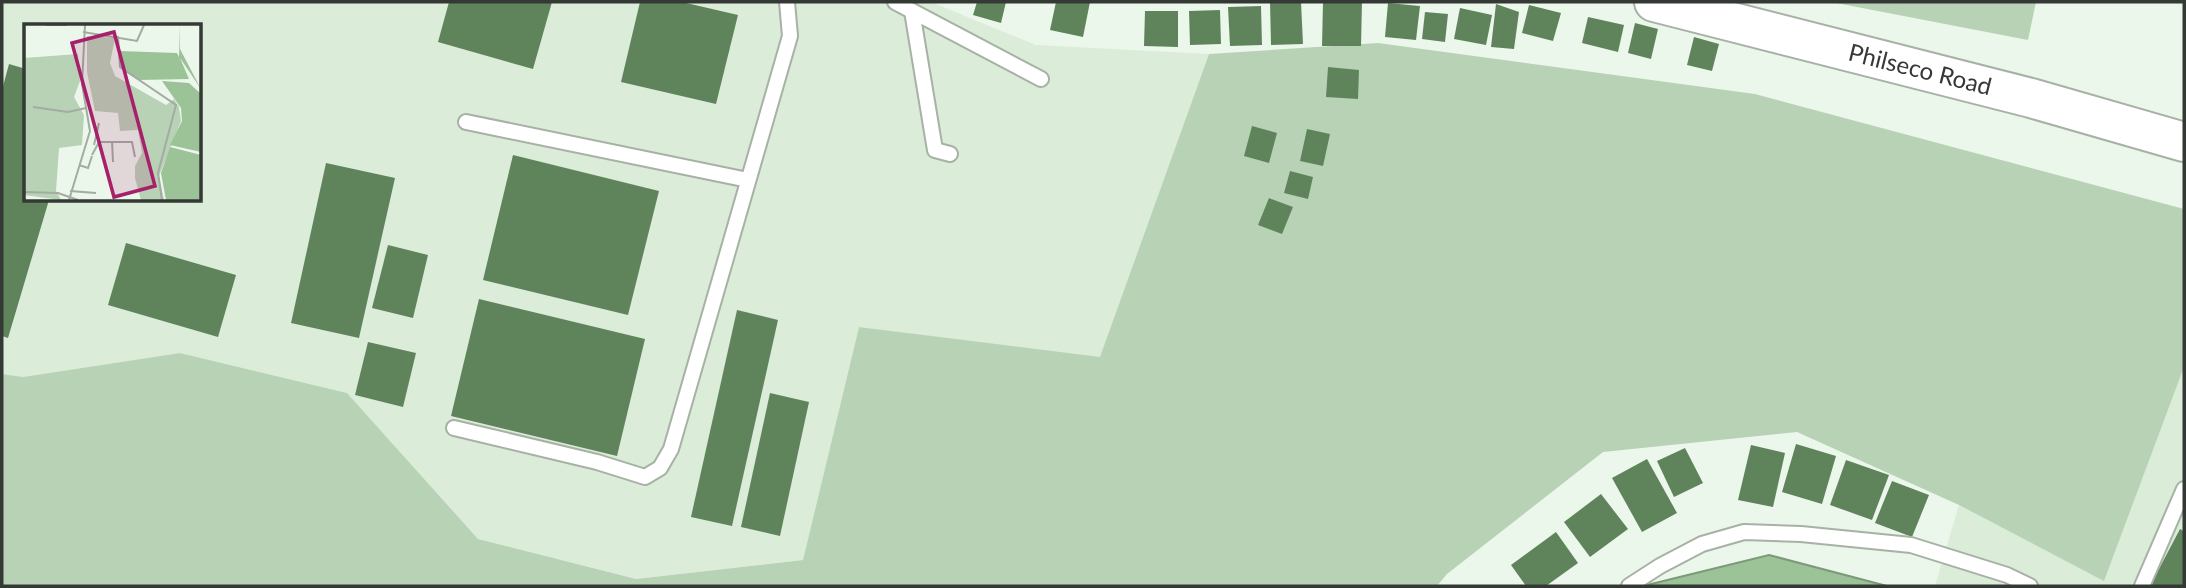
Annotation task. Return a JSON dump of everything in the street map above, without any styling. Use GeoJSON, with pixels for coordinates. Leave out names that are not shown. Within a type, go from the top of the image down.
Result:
{"type":"FeatureCollection","features":[{"type":"Feature","properties":{"kind":"street","name":"Philseco Road"},"geometry":{"type":"LineString","coordinates":[[1654,2],[2031,98],[2184,142]]}},
{"type":"Feature","properties":{"kind":"lane"},"geometry":{"type":"LineString","coordinates":[[454,428],[597,462],[645,477],[660,468],[671,449],[790,36],[787,2]]}},
{"type":"Feature","properties":{"kind":"lane"},"geometry":{"type":"LineString","coordinates":[[895,2],[1041,79]]}},
{"type":"Feature","properties":{"kind":"lane"},"geometry":{"type":"LineString","coordinates":[[912,11],[935,150],[950,154]]}},
{"type":"Feature","properties":{"kind":"lane"},"geometry":{"type":"LineString","coordinates":[[466,122],[748,180]]}},
{"type":"Feature","properties":{"kind":"lane"},"geometry":{"type":"LineString","coordinates":[[2142,586],[2184,490]]}},
{"type":"Feature","properties":{"kind":"lane"},"geometry":{"type":"LineString","coordinates":[[1629,586],[1702,544],[1744,532],[1801,534],[1911,545],[2007,575],[2030,586]]}},
{"type":"Feature","properties":{"kind":"shaded area"},"geometry":{"type":"Polygon","coordinates":[[[2,2],[931,2],[1036,45],[1209,54],[1100,358],[859,327],[803,560],[636,579],[478,539],[347,393],[180,353],[23,377],[2,374],[2,2]]]}},
{"type":"Feature","properties":{"kind":"shaded area"},"geometry":{"type":"Polygon","coordinates":[[[1831,2],[2036,2],[2028,40],[1831,2]]]}},
{"type":"Feature","properties":{"kind":"shaded area"},"geometry":{"type":"Polygon","coordinates":[[[1378,43],[1755,94],[2184,209],[2184,367],[2104,581],[1959,505],[1797,432],[1603,452],[1447,574],[1437,586],[2,586],[2,374],[23,377],[180,353],[347,393],[478,539],[636,579],[803,560],[859,327],[1100,357],[1209,54],[1378,43]]]}},
{"type":"Feature","properties":{"kind":"shaded area"},"geometry":{"type":"Polygon","coordinates":[[[2184,367],[2184,586],[1935,586],[1959,505],[2104,580],[2184,367]]]}},
{"type":"Feature","properties":{"kind":"shaded area"},"geometry":{"type":"Polygon","coordinates":[[[1769,555],[1887,586],[1643,586],[1769,555]]]}},
{"type":"Feature","properties":{"kind":"building"},"geometry":{"type":"Polygon","coordinates":[[[449,2],[552,2],[533,69],[438,42],[449,2]]]}},
{"type":"Feature","properties":{"kind":"building"},"geometry":{"type":"Polygon","coordinates":[[[640,2],[682,2],[738,15],[716,104],[621,82],[640,2]]]}},
{"type":"Feature","properties":{"kind":"building"},"geometry":{"type":"Polygon","coordinates":[[[977,2],[1006,2],[1001,23],[973,15],[977,2]]]}},
{"type":"Feature","properties":{"kind":"building"},"geometry":{"type":"Polygon","coordinates":[[[1056,2],[1090,2],[1083,37],[1050,30],[1056,2]]]}},
{"type":"Feature","properties":{"kind":"building"},"geometry":{"type":"Polygon","coordinates":[[[1270,2],[1301,2],[1303,44],[1271,45],[1270,2]]]}},
{"type":"Feature","properties":{"kind":"building"},"geometry":{"type":"Polygon","coordinates":[[[1323,2],[1362,2],[1361,46],[1322,46],[1323,2]]]}},
{"type":"Feature","properties":{"kind":"building"},"geometry":{"type":"Polygon","coordinates":[[[1388,3],[1420,6],[1416,40],[1385,37],[1388,3]]]}},
{"type":"Feature","properties":{"kind":"building"},"geometry":{"type":"Polygon","coordinates":[[[1496,4],[1519,12],[1514,49],[1491,47],[1496,4]]]}},
{"type":"Feature","properties":{"kind":"building"},"geometry":{"type":"Polygon","coordinates":[[[1529,5],[1561,13],[1553,41],[1522,33],[1529,5]]]}},
{"type":"Feature","properties":{"kind":"building"},"geometry":{"type":"Polygon","coordinates":[[[1261,6],[1262,45],[1230,46],[1228,7],[1261,6]]]}},
{"type":"Feature","properties":{"kind":"building"},"geometry":{"type":"Polygon","coordinates":[[[1460,8],[1492,15],[1486,45],[1454,39],[1460,8]]]}},
{"type":"Feature","properties":{"kind":"building"},"geometry":{"type":"Polygon","coordinates":[[[1220,10],[1221,44],[1190,45],[1189,11],[1220,10]]]}},
{"type":"Feature","properties":{"kind":"building"},"geometry":{"type":"Polygon","coordinates":[[[1145,11],[1178,11],[1178,47],[1144,46],[1145,11]]]}},
{"type":"Feature","properties":{"kind":"building"},"geometry":{"type":"Polygon","coordinates":[[[1425,12],[1448,14],[1445,42],[1422,39],[1425,12]]]}},
{"type":"Feature","properties":{"kind":"building"},"geometry":{"type":"Polygon","coordinates":[[[1588,17],[1624,25],[1618,52],[1582,43],[1588,17]]]}},
{"type":"Feature","properties":{"kind":"building"},"geometry":{"type":"Polygon","coordinates":[[[1635,23],[1658,29],[1651,59],[1628,53],[1635,23]]]}},
{"type":"Feature","properties":{"kind":"building"},"geometry":{"type":"Polygon","coordinates":[[[1694,37],[1719,44],[1712,71],[1687,65],[1694,37]]]}},
{"type":"Feature","properties":{"kind":"building"},"geometry":{"type":"Polygon","coordinates":[[[9,64],[24,68],[24,201],[49,201],[8,338],[2,336],[2,90],[9,64]]]}},
{"type":"Feature","properties":{"kind":"building"},"geometry":{"type":"Polygon","coordinates":[[[1328,67],[1359,70],[1358,99],[1326,97],[1328,67]]]}},
{"type":"Feature","properties":{"kind":"building"},"geometry":{"type":"Polygon","coordinates":[[[1252,126],[1277,133],[1269,163],[1244,156],[1252,126]]]}},
{"type":"Feature","properties":{"kind":"building"},"geometry":{"type":"Polygon","coordinates":[[[1307,129],[1330,134],[1323,166],[1300,161],[1307,129]]]}},
{"type":"Feature","properties":{"kind":"building"},"geometry":{"type":"Polygon","coordinates":[[[513,155],[659,191],[628,315],[483,280],[513,155]]]}},
{"type":"Feature","properties":{"kind":"building"},"geometry":{"type":"Polygon","coordinates":[[[326,163],[395,178],[359,338],[291,323],[326,163]]]}},
{"type":"Feature","properties":{"kind":"building"},"geometry":{"type":"Polygon","coordinates":[[[1290,171],[1313,177],[1308,199],[1284,193],[1290,171]]]}},
{"type":"Feature","properties":{"kind":"building"},"geometry":{"type":"Polygon","coordinates":[[[1269,198],[1293,207],[1282,234],[1258,225],[1269,198]]]}},
{"type":"Feature","properties":{"kind":"building"},"geometry":{"type":"Polygon","coordinates":[[[126,243],[236,275],[218,337],[108,305],[126,243]]]}},
{"type":"Feature","properties":{"kind":"building"},"geometry":{"type":"Polygon","coordinates":[[[388,245],[428,255],[413,318],[372,308],[388,245]]]}},
{"type":"Feature","properties":{"kind":"building"},"geometry":{"type":"Polygon","coordinates":[[[479,299],[645,339],[617,456],[451,416],[479,299]]]}},
{"type":"Feature","properties":{"kind":"building"},"geometry":{"type":"Polygon","coordinates":[[[737,310],[778,320],[732,526],[691,517],[737,310]]]}},
{"type":"Feature","properties":{"kind":"building"},"geometry":{"type":"Polygon","coordinates":[[[368,342],[416,353],[403,407],[355,395],[368,342]]]}},
{"type":"Feature","properties":{"kind":"building"},"geometry":{"type":"Polygon","coordinates":[[[770,393],[809,402],[780,536],[741,527],[770,393]]]}},
{"type":"Feature","properties":{"kind":"building"},"geometry":{"type":"Polygon","coordinates":[[[1796,444],[1836,456],[1822,504],[1782,492],[1796,444]]]}},
{"type":"Feature","properties":{"kind":"building"},"geometry":{"type":"Polygon","coordinates":[[[1751,445],[1785,453],[1773,507],[1738,500],[1751,445]]]}},
{"type":"Feature","properties":{"kind":"building"},"geometry":{"type":"Polygon","coordinates":[[[1685,448],[1703,483],[1674,497],[1657,461],[1685,448]]]}},
{"type":"Feature","properties":{"kind":"building"},"geometry":{"type":"Polygon","coordinates":[[[1647,459],[1677,513],[1642,532],[1612,478],[1647,459]]]}},
{"type":"Feature","properties":{"kind":"building"},"geometry":{"type":"Polygon","coordinates":[[[1846,460],[1889,475],[1872,520],[1830,505],[1846,460]]]}},
{"type":"Feature","properties":{"kind":"building"},"geometry":{"type":"Polygon","coordinates":[[[1892,481],[1929,495],[1912,537],[1875,523],[1892,481]]]}},
{"type":"Feature","properties":{"kind":"building"},"geometry":{"type":"Polygon","coordinates":[[[1601,494],[1628,529],[1590,557],[1564,522],[1601,494]]]}},
{"type":"Feature","properties":{"kind":"building"},"geometry":{"type":"Polygon","coordinates":[[[2180,529],[2184,531],[2184,586],[2150,586],[2180,529]]]}},
{"type":"Feature","properties":{"kind":"building"},"geometry":{"type":"Polygon","coordinates":[[[1556,532],[1578,563],[1546,586],[1526,586],[1511,565],[1556,532]]]}}]}
